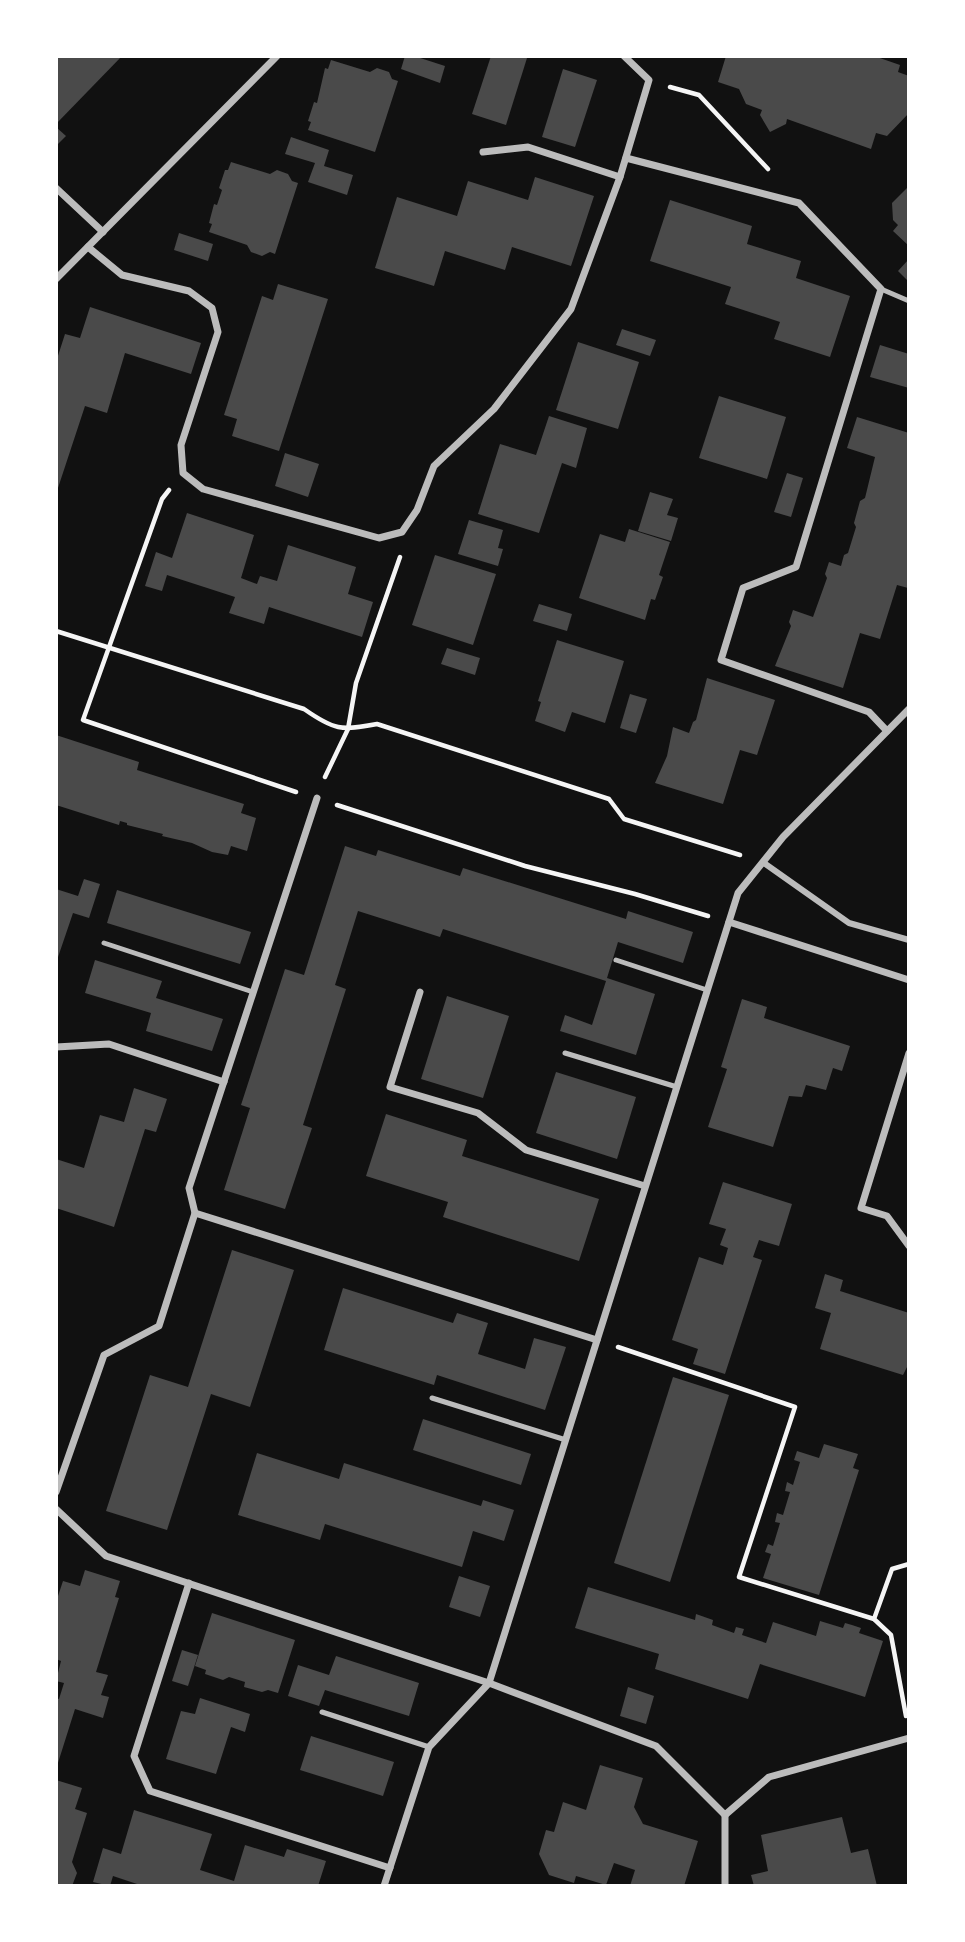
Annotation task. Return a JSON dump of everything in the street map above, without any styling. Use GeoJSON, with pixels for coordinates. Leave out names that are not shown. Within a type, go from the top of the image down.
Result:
{"type":"FeatureCollection","features":[{"type":"Feature","properties":{"kind":"street"},"geometry":{"type":"LineString","coordinates":[[56,279],[277,56]]}},
{"type":"Feature","properties":{"kind":"street"},"geometry":{"type":"LineString","coordinates":[[88,247],[122,275],[189,290],[212,308],[218,332],[181,445],[183,473],[203,489],[379,538],[402,532],[417,510],[434,466],[495,409],[571,309],[620,177],[649,80],[624,56]]}},
{"type":"Feature","properties":{"kind":"street"},"geometry":{"type":"LineString","coordinates":[[483,152],[528,146],[620,177]]}},
{"type":"Feature","properties":{"kind":"street"},"geometry":{"type":"LineString","coordinates":[[626,158],[799,203],[881,289],[796,567],[743,588],[721,660],[869,712],[887,731]]}},
{"type":"Feature","properties":{"kind":"street"},"geometry":{"type":"LineString","coordinates":[[56,188],[103,232]]}},
{"type":"Feature","properties":{"kind":"street"},"geometry":{"type":"LineString","coordinates":[[384,1886],[429,1747],[489,1683],[738,892],[783,837],[909,709]]}},
{"type":"Feature","properties":{"kind":"street"},"geometry":{"type":"LineString","coordinates":[[56,1492],[104,1354],[159,1326],[195,1213],[189,1188],[317,798]]}},
{"type":"Feature","properties":{"kind":"street"},"geometry":{"type":"LineString","coordinates":[[764,863],[849,923],[909,940]]}},
{"type":"Feature","properties":{"kind":"street"},"geometry":{"type":"LineString","coordinates":[[729,922],[909,980]]}},
{"type":"Feature","properties":{"kind":"street"},"geometry":{"type":"LineString","coordinates":[[420,992],[390,1087],[478,1113],[526,1150],[645,1186]]}},
{"type":"Feature","properties":{"kind":"street"},"geometry":{"type":"LineString","coordinates":[[56,1047],[110,1044],[224,1082]]}},
{"type":"Feature","properties":{"kind":"street"},"geometry":{"type":"LineString","coordinates":[[909,1053],[862,1208],[887,1216],[909,1246]]}},
{"type":"Feature","properties":{"kind":"street"},"geometry":{"type":"LineString","coordinates":[[195,1213],[597,1340]]}},
{"type":"Feature","properties":{"kind":"street"},"geometry":{"type":"LineString","coordinates":[[56,1509],[106,1556],[489,1683],[656,1746],[725,1815],[725,1886]]}},
{"type":"Feature","properties":{"kind":"street"},"geometry":{"type":"LineString","coordinates":[[189,1583],[134,1756],[150,1791],[390,1868]]}},
{"type":"Feature","properties":{"kind":"street"},"geometry":{"type":"LineString","coordinates":[[725,1815],[769,1777],[909,1738]]}},
{"type":"Feature","properties":{"kind":"lane"},"geometry":{"type":"LineString","coordinates":[[881,289],[909,301]]}},
{"type":"Feature","properties":{"kind":"lane"},"geometry":{"type":"LineString","coordinates":[[104,943],[253,992]]}},
{"type":"Feature","properties":{"kind":"lane"},"geometry":{"type":"LineString","coordinates":[[616,960],[707,990]]}},
{"type":"Feature","properties":{"kind":"lane"},"geometry":{"type":"LineString","coordinates":[[565,1053],[677,1087]]}},
{"type":"Feature","properties":{"kind":"lane"},"geometry":{"type":"LineString","coordinates":[[432,1398],[566,1440]]}},
{"type":"Feature","properties":{"kind":"lane"},"geometry":{"type":"LineString","coordinates":[[322,1712],[429,1747]]}},
{"type":"Feature","properties":{"kind":"path"},"geometry":{"type":"LineString","coordinates":[[649,80],[699,95],[799,203]]}},
{"type":"Feature","properties":{"kind":"path"},"geometry":{"type":"LineString","coordinates":[[183,473],[162,499],[83,720],[525,866],[635,894],[729,922]]}},
{"type":"Feature","properties":{"kind":"path"},"geometry":{"type":"LineString","coordinates":[[317,798],[348,729],[356,683],[400,559],[402,532]]}},
{"type":"Feature","properties":{"kind":"path"},"geometry":{"type":"LineString","coordinates":[[56,631],[304,709],[325,724],[348,729],[377,724],[609,799],[624,819],[764,863]]}},
{"type":"Feature","properties":{"kind":"path"},"geometry":{"type":"LineString","coordinates":[[597,1340],[794,1407],[739,1577],[874,1619],[891,1634],[907,1721]]}},
{"type":"Feature","properties":{"kind":"path"},"geometry":{"type":"LineString","coordinates":[[874,1619],[892,1569],[909,1564]]}},
{"type":"Feature","properties":{"kind":"building"},"geometry":{"type":"Polygon","coordinates":[[[56,56],[122,56],[56,124],[56,56]]]}},
{"type":"Feature","properties":{"kind":"building"},"geometry":{"type":"Polygon","coordinates":[[[405,56],[414,56],[445,66],[440,83],[401,69],[405,56]]]}},
{"type":"Feature","properties":{"kind":"building"},"geometry":{"type":"Polygon","coordinates":[[[491,56],[527,58],[506,125],[472,114],[491,56]]]}},
{"type":"Feature","properties":{"kind":"building"},"geometry":{"type":"Polygon","coordinates":[[[726,56],[874,56],[900,65],[898,72],[909,76],[909,113],[887,136],[876,133],[871,149],[787,119],[786,124],[770,132],[760,115],[762,110],[746,104],[739,89],[718,82],[726,56]]]}},
{"type":"Feature","properties":{"kind":"building"},"geometry":{"type":"Polygon","coordinates":[[[331,60],[370,72],[377,68],[389,72],[392,79],[398,81],[375,152],[308,130],[311,122],[308,121],[314,102],[317,103],[325,68],[328,69],[331,60]]]}},
{"type":"Feature","properties":{"kind":"building"},"geometry":{"type":"Polygon","coordinates":[[[563,69],[597,80],[575,147],[542,137],[563,69]]]}},
{"type":"Feature","properties":{"kind":"building"},"geometry":{"type":"Polygon","coordinates":[[[56,127],[66,136],[56,146],[56,127]]]}},
{"type":"Feature","properties":{"kind":"building"},"geometry":{"type":"Polygon","coordinates":[[[291,137],[329,150],[324,166],[353,175],[347,195],[308,182],[315,163],[285,154],[291,137]]]}},
{"type":"Feature","properties":{"kind":"building"},"geometry":{"type":"Polygon","coordinates":[[[231,162],[270,174],[277,170],[288,174],[292,181],[298,183],[275,254],[270,252],[262,256],[251,252],[247,245],[209,232],[214,204],[217,205],[222,190],[219,188],[231,162]]]}},
{"type":"Feature","properties":{"kind":"building"},"geometry":{"type":"Polygon","coordinates":[[[535,177],[594,196],[571,266],[512,247],[505,270],[445,251],[434,286],[375,268],[397,197],[457,216],[468,181],[528,200],[535,177]]]}},
{"type":"Feature","properties":{"kind":"building"},"geometry":{"type":"Polygon","coordinates":[[[909,186],[909,246],[893,231],[898,225],[893,220],[892,203],[909,186]]]}},
{"type":"Feature","properties":{"kind":"building"},"geometry":{"type":"Polygon","coordinates":[[[670,200],[752,226],[747,244],[801,261],[796,278],[850,296],[830,357],[774,339],[780,322],[725,304],[731,287],[650,261],[670,200]]]}},
{"type":"Feature","properties":{"kind":"building"},"geometry":{"type":"Polygon","coordinates":[[[179,233],[213,244],[208,261],[174,250],[179,233]]]}},
{"type":"Feature","properties":{"kind":"building"},"geometry":{"type":"Polygon","coordinates":[[[909,259],[909,282],[898,271],[909,259]]]}},
{"type":"Feature","properties":{"kind":"building"},"geometry":{"type":"Polygon","coordinates":[[[278,284],[328,299],[279,451],[232,436],[237,419],[224,415],[262,296],[273,300],[278,284]]]}},
{"type":"Feature","properties":{"kind":"building"},"geometry":{"type":"Polygon","coordinates":[[[90,307],[201,343],[191,374],[125,353],[107,413],[85,406],[56,494],[56,362],[65,334],[80,338],[90,307]]]}},
{"type":"Feature","properties":{"kind":"building"},"geometry":{"type":"Polygon","coordinates":[[[622,329],[656,340],[650,356],[616,345],[622,329]]]}},
{"type":"Feature","properties":{"kind":"building"},"geometry":{"type":"Polygon","coordinates":[[[578,342],[639,362],[618,429],[556,410],[578,342]]]}},
{"type":"Feature","properties":{"kind":"building"},"geometry":{"type":"Polygon","coordinates":[[[880,345],[909,354],[909,388],[870,377],[880,345]]]}},
{"type":"Feature","properties":{"kind":"building"},"geometry":{"type":"Polygon","coordinates":[[[719,396],[786,417],[767,479],[699,458],[719,396]]]}},
{"type":"Feature","properties":{"kind":"building"},"geometry":{"type":"Polygon","coordinates":[[[549,416],[587,428],[576,468],[562,463],[539,533],[478,514],[500,444],[536,455],[549,416]]]}},
{"type":"Feature","properties":{"kind":"building"},"geometry":{"type":"Polygon","coordinates":[[[857,417],[909,433],[909,585],[908,588],[897,585],[880,639],[860,633],[843,688],[775,666],[791,626],[789,622],[793,610],[813,617],[827,578],[825,574],[829,562],[841,566],[844,555],[848,553],[860,501],[865,498],[875,457],[847,448],[857,417]]]}},
{"type":"Feature","properties":{"kind":"building"},"geometry":{"type":"Polygon","coordinates":[[[285,453],[319,464],[308,497],[275,486],[285,453]]]}},
{"type":"Feature","properties":{"kind":"building"},"geometry":{"type":"Polygon","coordinates":[[[787,473],[803,478],[791,517],[774,512],[787,473]]]}},
{"type":"Feature","properties":{"kind":"building"},"geometry":{"type":"Polygon","coordinates":[[[650,492],[673,499],[667,515],[678,518],[671,541],[638,531],[650,492]]]}},
{"type":"Feature","properties":{"kind":"building"},"geometry":{"type":"Polygon","coordinates":[[[187,513],[254,535],[241,578],[257,584],[260,576],[277,581],[288,545],[356,567],[348,594],[373,602],[362,637],[269,607],[264,624],[229,613],[235,597],[167,575],[162,591],[145,586],[156,552],[172,558],[187,513]]]}},
{"type":"Feature","properties":{"kind":"building"},"geometry":{"type":"Polygon","coordinates":[[[469,520],[503,530],[498,548],[503,549],[498,566],[458,554],[469,520]]]}},
{"type":"Feature","properties":{"kind":"building"},"geometry":{"type":"Polygon","coordinates":[[[629,529],[670,542],[659,575],[663,577],[655,600],[651,599],[645,620],[579,598],[600,534],[625,542],[629,529]]]}},
{"type":"Feature","properties":{"kind":"building"},"geometry":{"type":"Polygon","coordinates":[[[435,555],[496,574],[473,645],[412,625],[435,555]]]}},
{"type":"Feature","properties":{"kind":"building"},"geometry":{"type":"Polygon","coordinates":[[[539,604],[572,614],[567,631],[533,621],[539,604]]]}},
{"type":"Feature","properties":{"kind":"building"},"geometry":{"type":"Polygon","coordinates":[[[557,640],[624,661],[605,723],[572,712],[565,732],[535,721],[541,702],[538,701],[557,640]]]}},
{"type":"Feature","properties":{"kind":"building"},"geometry":{"type":"Polygon","coordinates":[[[447,648],[480,658],[475,675],[441,664],[447,648]]]}},
{"type":"Feature","properties":{"kind":"building"},"geometry":{"type":"Polygon","coordinates":[[[707,678],[775,700],[757,755],[740,750],[723,804],[655,783],[667,756],[673,727],[689,733],[696,720],[707,678]]]}},
{"type":"Feature","properties":{"kind":"building"},"geometry":{"type":"Polygon","coordinates":[[[630,694],[647,699],[636,733],[620,728],[630,694]]]}},
{"type":"Feature","properties":{"kind":"building"},"geometry":{"type":"Polygon","coordinates":[[[56,735],[139,762],[137,770],[244,804],[241,813],[256,818],[247,851],[231,846],[228,855],[212,852],[127,823],[120,821],[119,825],[56,805],[56,735]]]}},
{"type":"Feature","properties":{"kind":"building"},"geometry":{"type":"Polygon","coordinates":[[[345,846],[376,856],[378,850],[460,876],[463,868],[626,919],[628,911],[693,932],[683,963],[618,942],[607,978],[655,994],[636,1055],[560,1031],[565,1015],[592,1025],[606,981],[443,929],[440,937],[358,911],[335,985],[346,989],[303,1125],[312,1128],[285,1209],[224,1190],[250,1108],[241,1105],[285,969],[304,975],[345,846]]]}},
{"type":"Feature","properties":{"kind":"building"},"geometry":{"type":"Polygon","coordinates":[[[84,879],[100,884],[89,918],[73,913],[56,963],[56,889],[78,896],[84,879]]]}},
{"type":"Feature","properties":{"kind":"building"},"geometry":{"type":"Polygon","coordinates":[[[117,890],[251,932],[240,964],[107,923],[117,890]]]}},
{"type":"Feature","properties":{"kind":"building"},"geometry":{"type":"Polygon","coordinates":[[[95,960],[162,981],[156,998],[223,1019],[212,1051],[146,1031],[151,1013],[85,993],[95,960]]]}},
{"type":"Feature","properties":{"kind":"building"},"geometry":{"type":"Polygon","coordinates":[[[447,996],[509,1016],[483,1098],[421,1079],[447,996]]]}},
{"type":"Feature","properties":{"kind":"building"},"geometry":{"type":"Polygon","coordinates":[[[742,999],[767,1007],[764,1018],[850,1046],[842,1071],[833,1068],[826,1090],[806,1085],[802,1097],[789,1096],[773,1147],[708,1127],[727,1069],[721,1067],[742,999]]]}},
{"type":"Feature","properties":{"kind":"building"},"geometry":{"type":"Polygon","coordinates":[[[556,1072],[636,1097],[617,1159],[536,1133],[556,1072]]]}},
{"type":"Feature","properties":{"kind":"building"},"geometry":{"type":"Polygon","coordinates":[[[134,1088],[167,1099],[156,1132],[145,1129],[114,1227],[56,1208],[56,1159],[84,1168],[100,1115],[124,1122],[134,1088]]]}},
{"type":"Feature","properties":{"kind":"building"},"geometry":{"type":"Polygon","coordinates":[[[386,1114],[467,1140],[462,1156],[599,1199],[579,1261],[443,1217],[448,1202],[366,1176],[386,1114]]]}},
{"type":"Feature","properties":{"kind":"building"},"geometry":{"type":"Polygon","coordinates":[[[723,1182],[792,1204],[779,1246],[759,1240],[753,1257],[762,1260],[725,1374],[693,1364],[698,1349],[672,1340],[699,1257],[723,1265],[728,1248],[720,1245],[726,1229],[709,1224],[723,1182]]]}},
{"type":"Feature","properties":{"kind":"building"},"geometry":{"type":"Polygon","coordinates":[[[232,1250],[294,1270],[250,1407],[211,1394],[167,1530],[106,1511],[150,1375],[188,1387],[232,1250]]]}},
{"type":"Feature","properties":{"kind":"building"},"geometry":{"type":"Polygon","coordinates":[[[825,1274],[843,1280],[840,1291],[909,1313],[909,1363],[903,1375],[820,1349],[831,1313],[815,1308],[825,1274]]]}},
{"type":"Feature","properties":{"kind":"building"},"geometry":{"type":"Polygon","coordinates":[[[343,1288],[453,1323],[457,1313],[488,1323],[478,1354],[525,1369],[534,1338],[566,1347],[545,1410],[437,1375],[434,1385],[324,1350],[343,1288]]]}},
{"type":"Feature","properties":{"kind":"building"},"geometry":{"type":"Polygon","coordinates":[[[673,1377],[729,1395],[670,1582],[614,1563],[673,1377]]]}},
{"type":"Feature","properties":{"kind":"building"},"geometry":{"type":"Polygon","coordinates":[[[423,1419],[531,1454],[521,1485],[413,1450],[423,1419]]]}},
{"type":"Feature","properties":{"kind":"building"},"geometry":{"type":"Polygon","coordinates":[[[824,1444],[858,1454],[853,1468],[859,1470],[819,1595],[763,1578],[771,1554],[765,1552],[768,1544],[773,1546],[780,1523],[775,1522],[777,1513],[783,1515],[790,1492],[785,1491],[787,1482],[793,1485],[800,1462],[794,1460],[797,1451],[819,1458],[824,1444]]]}},
{"type":"Feature","properties":{"kind":"building"},"geometry":{"type":"Polygon","coordinates":[[[257,1453],[339,1479],[344,1463],[481,1506],[483,1500],[514,1510],[504,1541],[473,1531],[462,1567],[325,1524],[320,1540],[238,1515],[257,1453]]]}},
{"type":"Feature","properties":{"kind":"building"},"geometry":{"type":"Polygon","coordinates":[[[85,1570],[120,1581],[115,1597],[119,1598],[96,1672],[108,1675],[101,1695],[109,1697],[103,1718],[75,1709],[57,1766],[56,1698],[59,1699],[64,1683],[56,1681],[61,1661],[56,1659],[56,1602],[63,1581],[80,1586],[85,1570]]]}},
{"type":"Feature","properties":{"kind":"building"},"geometry":{"type":"Polygon","coordinates":[[[459,1576],[490,1586],[480,1617],[449,1607],[459,1576]]]}},
{"type":"Feature","properties":{"kind":"building"},"geometry":{"type":"Polygon","coordinates":[[[588,1587],[695,1620],[696,1614],[713,1620],[712,1625],[734,1633],[736,1627],[744,1629],[742,1635],[766,1643],[773,1622],[816,1636],[820,1621],[843,1628],[845,1623],[852,1625],[861,1628],[859,1633],[883,1641],[865,1697],[760,1664],[748,1699],[655,1669],[659,1654],[575,1628],[588,1587]]]}},
{"type":"Feature","properties":{"kind":"building"},"geometry":{"type":"Polygon","coordinates":[[[212,1613],[295,1640],[278,1693],[244,1687],[245,1682],[229,1677],[223,1680],[205,1674],[206,1670],[195,1666],[212,1613]]]}},
{"type":"Feature","properties":{"kind":"building"},"geometry":{"type":"Polygon","coordinates":[[[182,1650],[198,1655],[188,1686],[172,1681],[182,1650]]]}},
{"type":"Feature","properties":{"kind":"building"},"geometry":{"type":"Polygon","coordinates":[[[336,1656],[419,1683],[409,1716],[325,1690],[319,1706],[288,1696],[298,1665],[329,1675],[336,1656]]]}},
{"type":"Feature","properties":{"kind":"building"},"geometry":{"type":"Polygon","coordinates":[[[628,1687],[654,1696],[646,1724],[620,1716],[628,1687]]]}},
{"type":"Feature","properties":{"kind":"building"},"geometry":{"type":"Polygon","coordinates":[[[200,1698],[250,1714],[245,1732],[231,1727],[216,1774],[166,1759],[181,1711],[195,1714],[200,1698]]]}},
{"type":"Feature","properties":{"kind":"building"},"geometry":{"type":"Polygon","coordinates":[[[311,1736],[394,1762],[383,1796],[300,1770],[311,1736]]]}},
{"type":"Feature","properties":{"kind":"building"},"geometry":{"type":"Polygon","coordinates":[[[600,1765],[643,1778],[634,1807],[643,1824],[698,1841],[684,1886],[630,1886],[635,1870],[614,1863],[606,1885],[576,1876],[574,1883],[549,1875],[539,1854],[546,1830],[554,1832],[563,1802],[586,1810],[600,1765]]]}},
{"type":"Feature","properties":{"kind":"building"},"geometry":{"type":"Polygon","coordinates":[[[56,1780],[82,1788],[75,1809],[87,1813],[72,1862],[77,1873],[72,1886],[56,1886],[56,1780]]]}},
{"type":"Feature","properties":{"kind":"building"},"geometry":{"type":"Polygon","coordinates":[[[134,1810],[212,1834],[200,1870],[234,1881],[245,1845],[284,1857],[287,1849],[326,1861],[318,1886],[143,1886],[113,1876],[110,1886],[93,1882],[103,1848],[121,1854],[134,1810]]]}},
{"type":"Feature","properties":{"kind":"building"},"geometry":{"type":"Polygon","coordinates":[[[842,1817],[851,1853],[868,1849],[877,1886],[754,1886],[751,1875],[768,1871],[761,1835],[842,1817]]]}}]}
